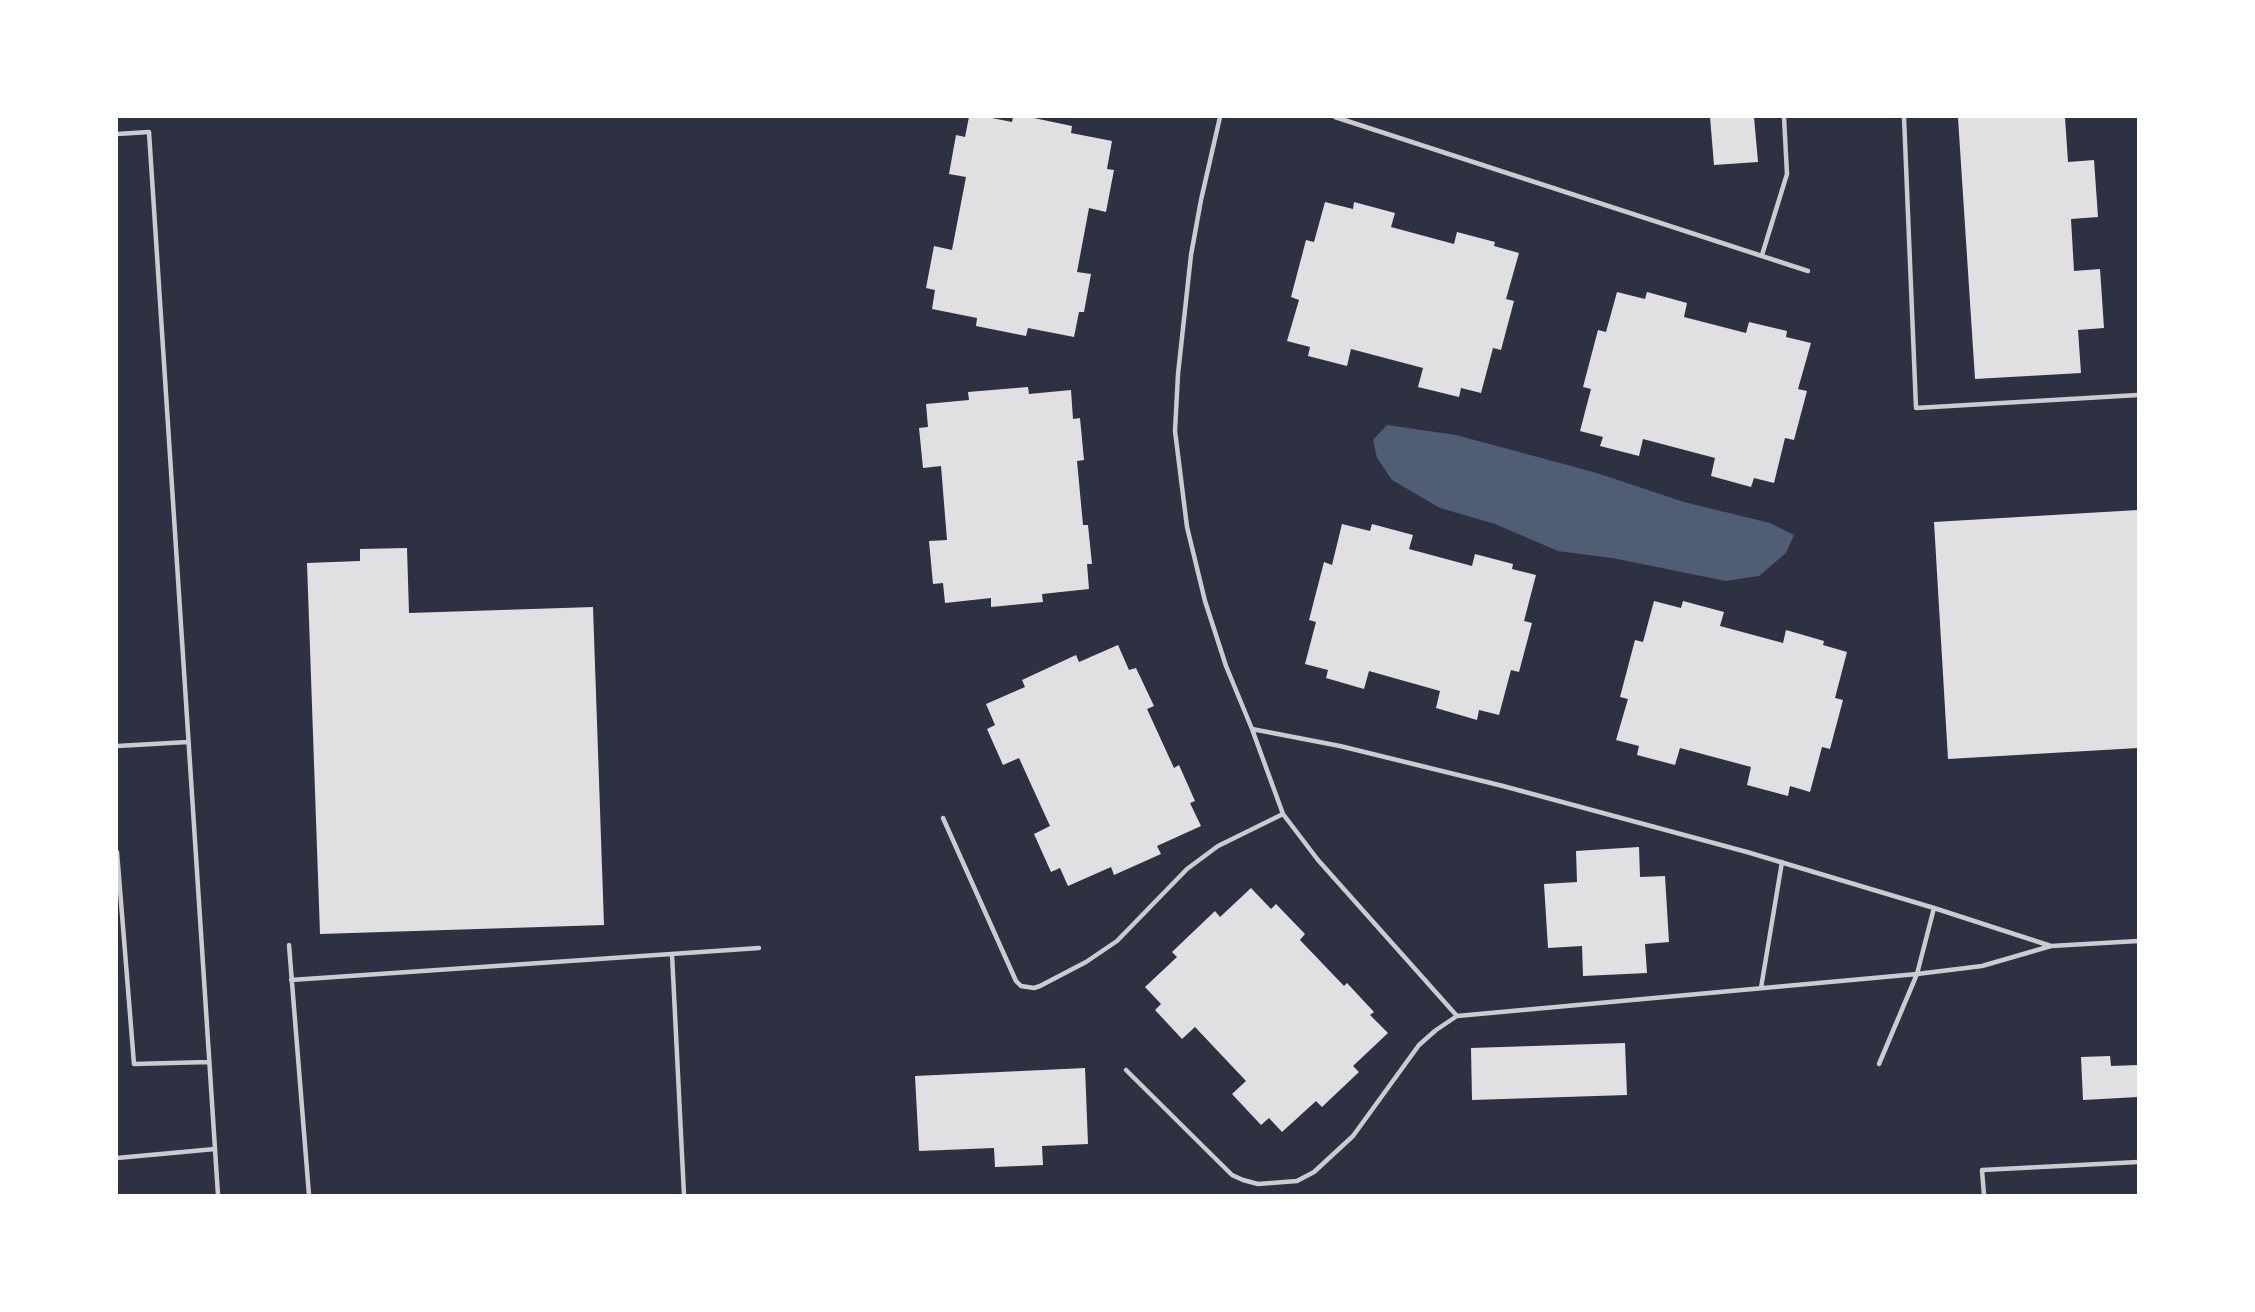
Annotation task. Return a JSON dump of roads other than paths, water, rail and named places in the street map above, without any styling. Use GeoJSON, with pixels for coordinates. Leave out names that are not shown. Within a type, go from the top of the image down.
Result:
{"type":"FeatureCollection","features":[{"type":"Feature","properties":{"kind":"lane"},"geometry":{"type":"LineString","coordinates":[[1220,117],[1191,255],[1178,374],[1175,431],[1187,527],[1205,601],[1283,814],[1318,860],[1457,1016]]}},
{"type":"Feature","properties":{"kind":"lane"},"geometry":{"type":"LineString","coordinates":[[1335,117],[1808,271]]}},
{"type":"Feature","properties":{"kind":"lane"},"geometry":{"type":"LineString","coordinates":[[1762,255],[1786,174],[1784,117]]}},
{"type":"Feature","properties":{"kind":"lane"},"geometry":{"type":"LineString","coordinates":[[1904,117],[1916,408],[2138,395]]}},
{"type":"Feature","properties":{"kind":"lane"},"geometry":{"type":"LineString","coordinates":[[117,134],[149,132],[218,1195]]}},
{"type":"Feature","properties":{"kind":"lane"},"geometry":{"type":"LineString","coordinates":[[1252,729],[1340,746],[1503,786],[1782,862],[2051,946]]}},
{"type":"Feature","properties":{"kind":"lane"},"geometry":{"type":"LineString","coordinates":[[117,746],[188,742]]}},
{"type":"Feature","properties":{"kind":"lane"},"geometry":{"type":"LineString","coordinates":[[944,818],[1016,981],[1021,986],[1034,988],[1086,962],[1117,941],[1187,869],[1218,846],[1283,814]]}},
{"type":"Feature","properties":{"kind":"lane"},"geometry":{"type":"LineString","coordinates":[[117,852],[134,1064],[209,1062]]}},
{"type":"Feature","properties":{"kind":"lane"},"geometry":{"type":"LineString","coordinates":[[1761,988],[1782,862]]}},
{"type":"Feature","properties":{"kind":"lane"},"geometry":{"type":"LineString","coordinates":[[1879,1064],[1917,974],[1934,908]]}},
{"type":"Feature","properties":{"kind":"lane"},"geometry":{"type":"LineString","coordinates":[[1126,1070],[1232,1175],[1258,1184],[1297,1181],[1314,1172],[1353,1136],[1419,1045],[1457,1016],[1917,974],[1982,966],[2051,946],[2138,941]]}},
{"type":"Feature","properties":{"kind":"lane"},"geometry":{"type":"LineString","coordinates":[[289,945],[309,1195]]}},
{"type":"Feature","properties":{"kind":"lane"},"geometry":{"type":"LineString","coordinates":[[291,980],[759,948]]}},
{"type":"Feature","properties":{"kind":"lane"},"geometry":{"type":"LineString","coordinates":[[672,954],[684,1195]]}},
{"type":"Feature","properties":{"kind":"lane"},"geometry":{"type":"LineString","coordinates":[[117,1158],[215,1149]]}},
{"type":"Feature","properties":{"kind":"lane"},"geometry":{"type":"LineString","coordinates":[[1984,1195],[1982,1170],[2138,1162]]}},
{"type":"Feature","properties":{"kind":"water"},"geometry":{"type":"Polygon","coordinates":[[[1387,425],[1456,435],[1597,473],[1684,502],[1770,523],[1794,535],[1786,553],[1759,576],[1726,581],[1612,558],[1558,551],[1495,524],[1440,508],[1392,480],[1377,458],[1373,440],[1387,425]]]}}]}
